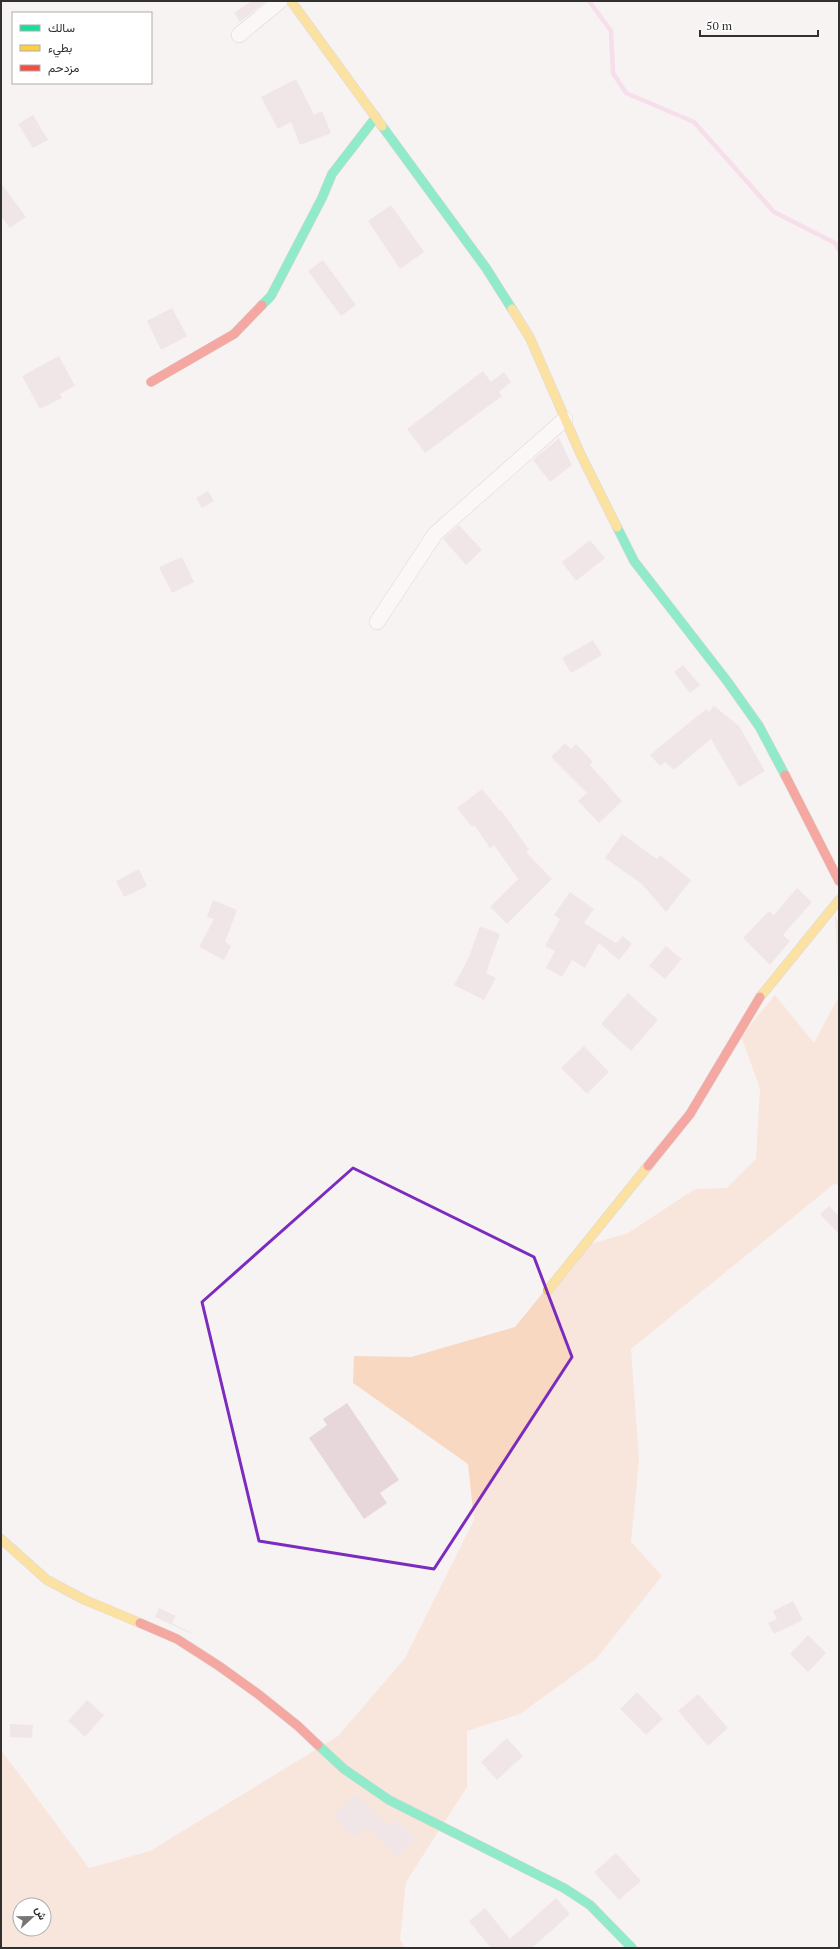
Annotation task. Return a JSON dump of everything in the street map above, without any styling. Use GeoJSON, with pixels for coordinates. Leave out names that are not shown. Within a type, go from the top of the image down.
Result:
{"type":"FeatureCollection","features":[{"type":"Feature","properties":{"kind":"street"},"geometry":{"type":"LineString","coordinates":[[239,35],[280,1]]}},
{"type":"Feature","properties":{"kind":"street"},"geometry":{"type":"LineString","coordinates":[[290,1],[486,268],[530,338],[580,453],[634,561],[727,681],[759,726],[839,881]]}},
{"type":"Feature","properties":{"kind":"street"},"geometry":{"type":"LineString","coordinates":[[151,382],[234,334],[270,296],[322,198],[332,174],[376,117]]}},
{"type":"Feature","properties":{"kind":"street"},"geometry":{"type":"LineString","coordinates":[[377,622],[435,534],[565,419]]}},
{"type":"Feature","properties":{"kind":"street"},"geometry":{"type":"LineString","coordinates":[[548,1290],[690,1114],[761,995],[839,900]]}},
{"type":"Feature","properties":{"kind":"street"},"geometry":{"type":"LineString","coordinates":[[1,1539],[46,1580],[84,1600],[177,1640],[219,1666],[258,1694],[298,1726],[344,1769],[389,1800],[564,1888],[590,1905],[632,1948]]}},
{"type":"Feature","properties":{"kind":"highlighted area"},"geometry":{"type":"Polygon","coordinates":[[[353,1168],[534,1257],[572,1357],[434,1569],[259,1541],[202,1302],[353,1168]]]}},
{"type":"Feature","properties":{"kind":"shaded area"},"geometry":{"type":"Polygon","coordinates":[[[835,915],[839,923],[839,996],[835,915]]]}},
{"type":"Feature","properties":{"kind":"shaded area"},"geometry":{"type":"Polygon","coordinates":[[[775,995],[814,1043],[839,996],[839,1185],[834,1184],[631,1349],[639,1460],[631,1542],[662,1576],[596,1659],[520,1714],[467,1731],[467,1787],[406,1882],[400,1939],[405,1948],[1,1948],[1,1750],[89,1868],[150,1851],[338,1736],[405,1658],[474,1520],[468,1464],[353,1383],[354,1356],[411,1357],[515,1327],[580,1247],[628,1233],[695,1189],[727,1188],[756,1159],[760,1089],[741,1036],[775,995]]]}},
{"type":"Feature","properties":{"kind":"building"},"geometry":{"type":"Polygon","coordinates":[[[252,1],[265,2],[240,22],[234,13],[252,1]]]}},
{"type":"Feature","properties":{"kind":"building"},"geometry":{"type":"Polygon","coordinates":[[[296,79],[314,115],[322,111],[331,133],[300,145],[291,122],[278,129],[261,97],[296,79]]]}},
{"type":"Feature","properties":{"kind":"building"},"geometry":{"type":"Polygon","coordinates":[[[33,115],[48,140],[33,148],[18,124],[33,115]]]}},
{"type":"Feature","properties":{"kind":"building"},"geometry":{"type":"Polygon","coordinates":[[[1,183],[26,217],[10,228],[1,216],[1,183]]]}},
{"type":"Feature","properties":{"kind":"building"},"geometry":{"type":"Polygon","coordinates":[[[391,205],[424,252],[400,269],[368,221],[391,205]]]}},
{"type":"Feature","properties":{"kind":"building"},"geometry":{"type":"Polygon","coordinates":[[[323,260],[356,305],[341,316],[308,271],[323,260]]]}},
{"type":"Feature","properties":{"kind":"building"},"geometry":{"type":"Polygon","coordinates":[[[172,308],[187,336],[161,350],[147,321],[172,308]]]}},
{"type":"Feature","properties":{"kind":"building"},"geometry":{"type":"Polygon","coordinates":[[[59,356],[75,386],[60,394],[62,398],[40,409],[22,376],[59,356]]]}},
{"type":"Feature","properties":{"kind":"building"},"geometry":{"type":"Polygon","coordinates":[[[483,371],[491,382],[504,372],[511,382],[499,392],[502,396],[425,453],[407,429],[483,371]]]}},
{"type":"Feature","properties":{"kind":"building"},"geometry":{"type":"Polygon","coordinates":[[[559,438],[572,465],[550,482],[533,460],[559,438]]]}},
{"type":"Feature","properties":{"kind":"building"},"geometry":{"type":"Polygon","coordinates":[[[208,491],[214,501],[202,508],[196,498],[208,491]]]}},
{"type":"Feature","properties":{"kind":"building"},"geometry":{"type":"Polygon","coordinates":[[[459,525],[482,550],[466,565],[443,539],[459,525]]]}},
{"type":"Feature","properties":{"kind":"building"},"geometry":{"type":"Polygon","coordinates":[[[590,540],[605,558],[576,581],[562,562],[590,540]]]}},
{"type":"Feature","properties":{"kind":"building"},"geometry":{"type":"Polygon","coordinates":[[[182,557],[194,582],[172,593],[159,567],[182,557]]]}},
{"type":"Feature","properties":{"kind":"building"},"geometry":{"type":"Polygon","coordinates":[[[593,640],[602,655],[571,673],[562,658],[593,640]]]}},
{"type":"Feature","properties":{"kind":"building"},"geometry":{"type":"Polygon","coordinates":[[[683,665],[700,685],[690,693],[674,672],[683,665]]]}},
{"type":"Feature","properties":{"kind":"building"},"geometry":{"type":"Polygon","coordinates":[[[714,706],[739,726],[765,771],[739,787],[711,739],[674,770],[665,762],[660,766],[650,755],[706,709],[709,712],[714,706]]]}},
{"type":"Feature","properties":{"kind":"building"},"geometry":{"type":"Polygon","coordinates":[[[565,743],[571,749],[576,744],[593,762],[590,765],[622,801],[599,823],[578,801],[587,793],[551,757],[565,743]]]}},
{"type":"Feature","properties":{"kind":"building"},"geometry":{"type":"Polygon","coordinates":[[[482,789],[500,811],[501,810],[529,850],[526,852],[552,879],[507,924],[490,907],[518,879],[494,845],[490,848],[474,825],[472,827],[457,808],[482,789]]]}},
{"type":"Feature","properties":{"kind":"building"},"geometry":{"type":"Polygon","coordinates":[[[622,834],[657,859],[660,855],[691,880],[666,912],[642,884],[605,858],[622,834]]]}},
{"type":"Feature","properties":{"kind":"building"},"geometry":{"type":"Polygon","coordinates":[[[139,869],[147,886],[124,897],[116,881],[139,869]]]}},
{"type":"Feature","properties":{"kind":"building"},"geometry":{"type":"Polygon","coordinates":[[[797,888],[812,902],[783,935],[790,941],[770,965],[743,938],[769,911],[774,915],[797,888]]]}},
{"type":"Feature","properties":{"kind":"building"},"geometry":{"type":"Polygon","coordinates":[[[570,892],[594,909],[584,923],[616,943],[623,936],[632,944],[619,960],[599,943],[585,968],[572,960],[562,977],[546,968],[555,951],[545,946],[560,919],[554,915],[570,892]]]}},
{"type":"Feature","properties":{"kind":"building"},"geometry":{"type":"Polygon","coordinates":[[[213,900],[237,910],[225,942],[231,946],[224,960],[199,947],[214,919],[207,917],[213,900]]]}},
{"type":"Feature","properties":{"kind":"building"},"geometry":{"type":"Polygon","coordinates":[[[480,926],[500,934],[486,973],[496,978],[484,1000],[454,985],[469,957],[480,926]]]}},
{"type":"Feature","properties":{"kind":"building"},"geometry":{"type":"Polygon","coordinates":[[[666,946],[682,959],[665,979],[649,966],[666,946]]]}},
{"type":"Feature","properties":{"kind":"building"},"geometry":{"type":"Polygon","coordinates":[[[628,993],[658,1020],[631,1051],[601,1024],[628,993]]]}},
{"type":"Feature","properties":{"kind":"building"},"geometry":{"type":"Polygon","coordinates":[[[584,1046],[609,1072],[587,1094],[561,1068],[584,1046]]]}},
{"type":"Feature","properties":{"kind":"building"},"geometry":{"type":"Polygon","coordinates":[[[829,1206],[839,1216],[839,1234],[820,1214],[829,1206]]]}},
{"type":"Feature","properties":{"kind":"building"},"geometry":{"type":"Polygon","coordinates":[[[347,1403],[399,1480],[380,1493],[387,1503],[364,1519],[309,1438],[327,1425],[323,1419],[347,1403]]]}},
{"type":"Feature","properties":{"kind":"building"},"geometry":{"type":"Polygon","coordinates":[[[793,1601],[803,1620],[774,1634],[768,1623],[777,1619],[773,1611],[793,1601]]]}},
{"type":"Feature","properties":{"kind":"building"},"geometry":{"type":"Polygon","coordinates":[[[159,1608],[176,1616],[172,1623],[192,1634],[155,1617],[159,1608]]]}},
{"type":"Feature","properties":{"kind":"building"},"geometry":{"type":"Polygon","coordinates":[[[808,1635],[826,1653],[808,1672],[790,1654],[808,1635]]]}},
{"type":"Feature","properties":{"kind":"building"},"geometry":{"type":"Polygon","coordinates":[[[637,1692],[663,1719],[646,1735],[620,1709],[637,1692]]]}},
{"type":"Feature","properties":{"kind":"building"},"geometry":{"type":"Polygon","coordinates":[[[698,1694],[728,1728],[708,1746],[678,1711],[698,1694]]]}},
{"type":"Feature","properties":{"kind":"building"},"geometry":{"type":"Polygon","coordinates":[[[87,1700],[104,1715],[85,1737],[68,1721],[87,1700]]]}},
{"type":"Feature","properties":{"kind":"building"},"geometry":{"type":"Polygon","coordinates":[[[10,1724],[33,1725],[32,1738],[10,1737],[10,1724]]]}},
{"type":"Feature","properties":{"kind":"building"},"geometry":{"type":"Polygon","coordinates":[[[507,1738],[523,1756],[497,1780],[481,1762],[507,1738]]]}},
{"type":"Feature","properties":{"kind":"building"},"geometry":{"type":"Polygon","coordinates":[[[356,1794],[388,1826],[395,1819],[415,1839],[398,1857],[367,1827],[355,1838],[333,1816],[356,1794]]]}},
{"type":"Feature","properties":{"kind":"building"},"geometry":{"type":"Polygon","coordinates":[[[616,1853],[641,1881],[619,1900],[594,1872],[616,1853]]]}},
{"type":"Feature","properties":{"kind":"building"},"geometry":{"type":"Polygon","coordinates":[[[556,1898],[570,1914],[532,1948],[491,1948],[469,1921],[485,1908],[510,1939],[556,1898]]]}},
{"type":"Feature","properties":{"kind":"waterway"},"geometry":{"type":"LineString","coordinates":[[589,1],[611,31],[613,73],[626,93],[694,122],[774,212],[835,243],[839,250]]}},
{"type":"Feature","properties":{"kind":"traffic: fast"},"geometry":{"type":"LineString","coordinates":[[262,305],[271,296],[322,198],[332,174],[376,117]]}},
{"type":"Feature","properties":{"kind":"traffic: fast"},"geometry":{"type":"LineString","coordinates":[[382,126],[486,268],[512,309]]}},
{"type":"Feature","properties":{"kind":"traffic: fast"},"geometry":{"type":"LineString","coordinates":[[617,527],[634,561],[727,681],[759,726],[785,775]]}},
{"type":"Feature","properties":{"kind":"traffic: fast"},"geometry":{"type":"LineString","coordinates":[[318,1745],[344,1769],[389,1800],[564,1888],[590,1905],[632,1948]]}},
{"type":"Feature","properties":{"kind":"traffic: slow"},"geometry":{"type":"LineString","coordinates":[[291,1],[382,126]]}},
{"type":"Feature","properties":{"kind":"traffic: slow"},"geometry":{"type":"LineString","coordinates":[[512,309],[530,338],[580,453],[617,527]]}},
{"type":"Feature","properties":{"kind":"traffic: slow"},"geometry":{"type":"LineString","coordinates":[[760,997],[839,900]]}},
{"type":"Feature","properties":{"kind":"traffic: slow"},"geometry":{"type":"LineString","coordinates":[[548,1290],[648,1166]]}},
{"type":"Feature","properties":{"kind":"traffic: slow"},"geometry":{"type":"LineString","coordinates":[[1,1539],[47,1580],[85,1600],[140,1623]]}},
{"type":"Feature","properties":{"kind":"traffic: jam"},"geometry":{"type":"LineString","coordinates":[[151,382],[234,334],[262,305]]}},
{"type":"Feature","properties":{"kind":"traffic: jam"},"geometry":{"type":"LineString","coordinates":[[785,775],[839,881]]}},
{"type":"Feature","properties":{"kind":"traffic: jam"},"geometry":{"type":"LineString","coordinates":[[648,1166],[690,1114],[760,997]]}},
{"type":"Feature","properties":{"kind":"traffic: jam"},"geometry":{"type":"LineString","coordinates":[[140,1623],[177,1639],[219,1666],[258,1694],[298,1726],[318,1745]]}}]}
